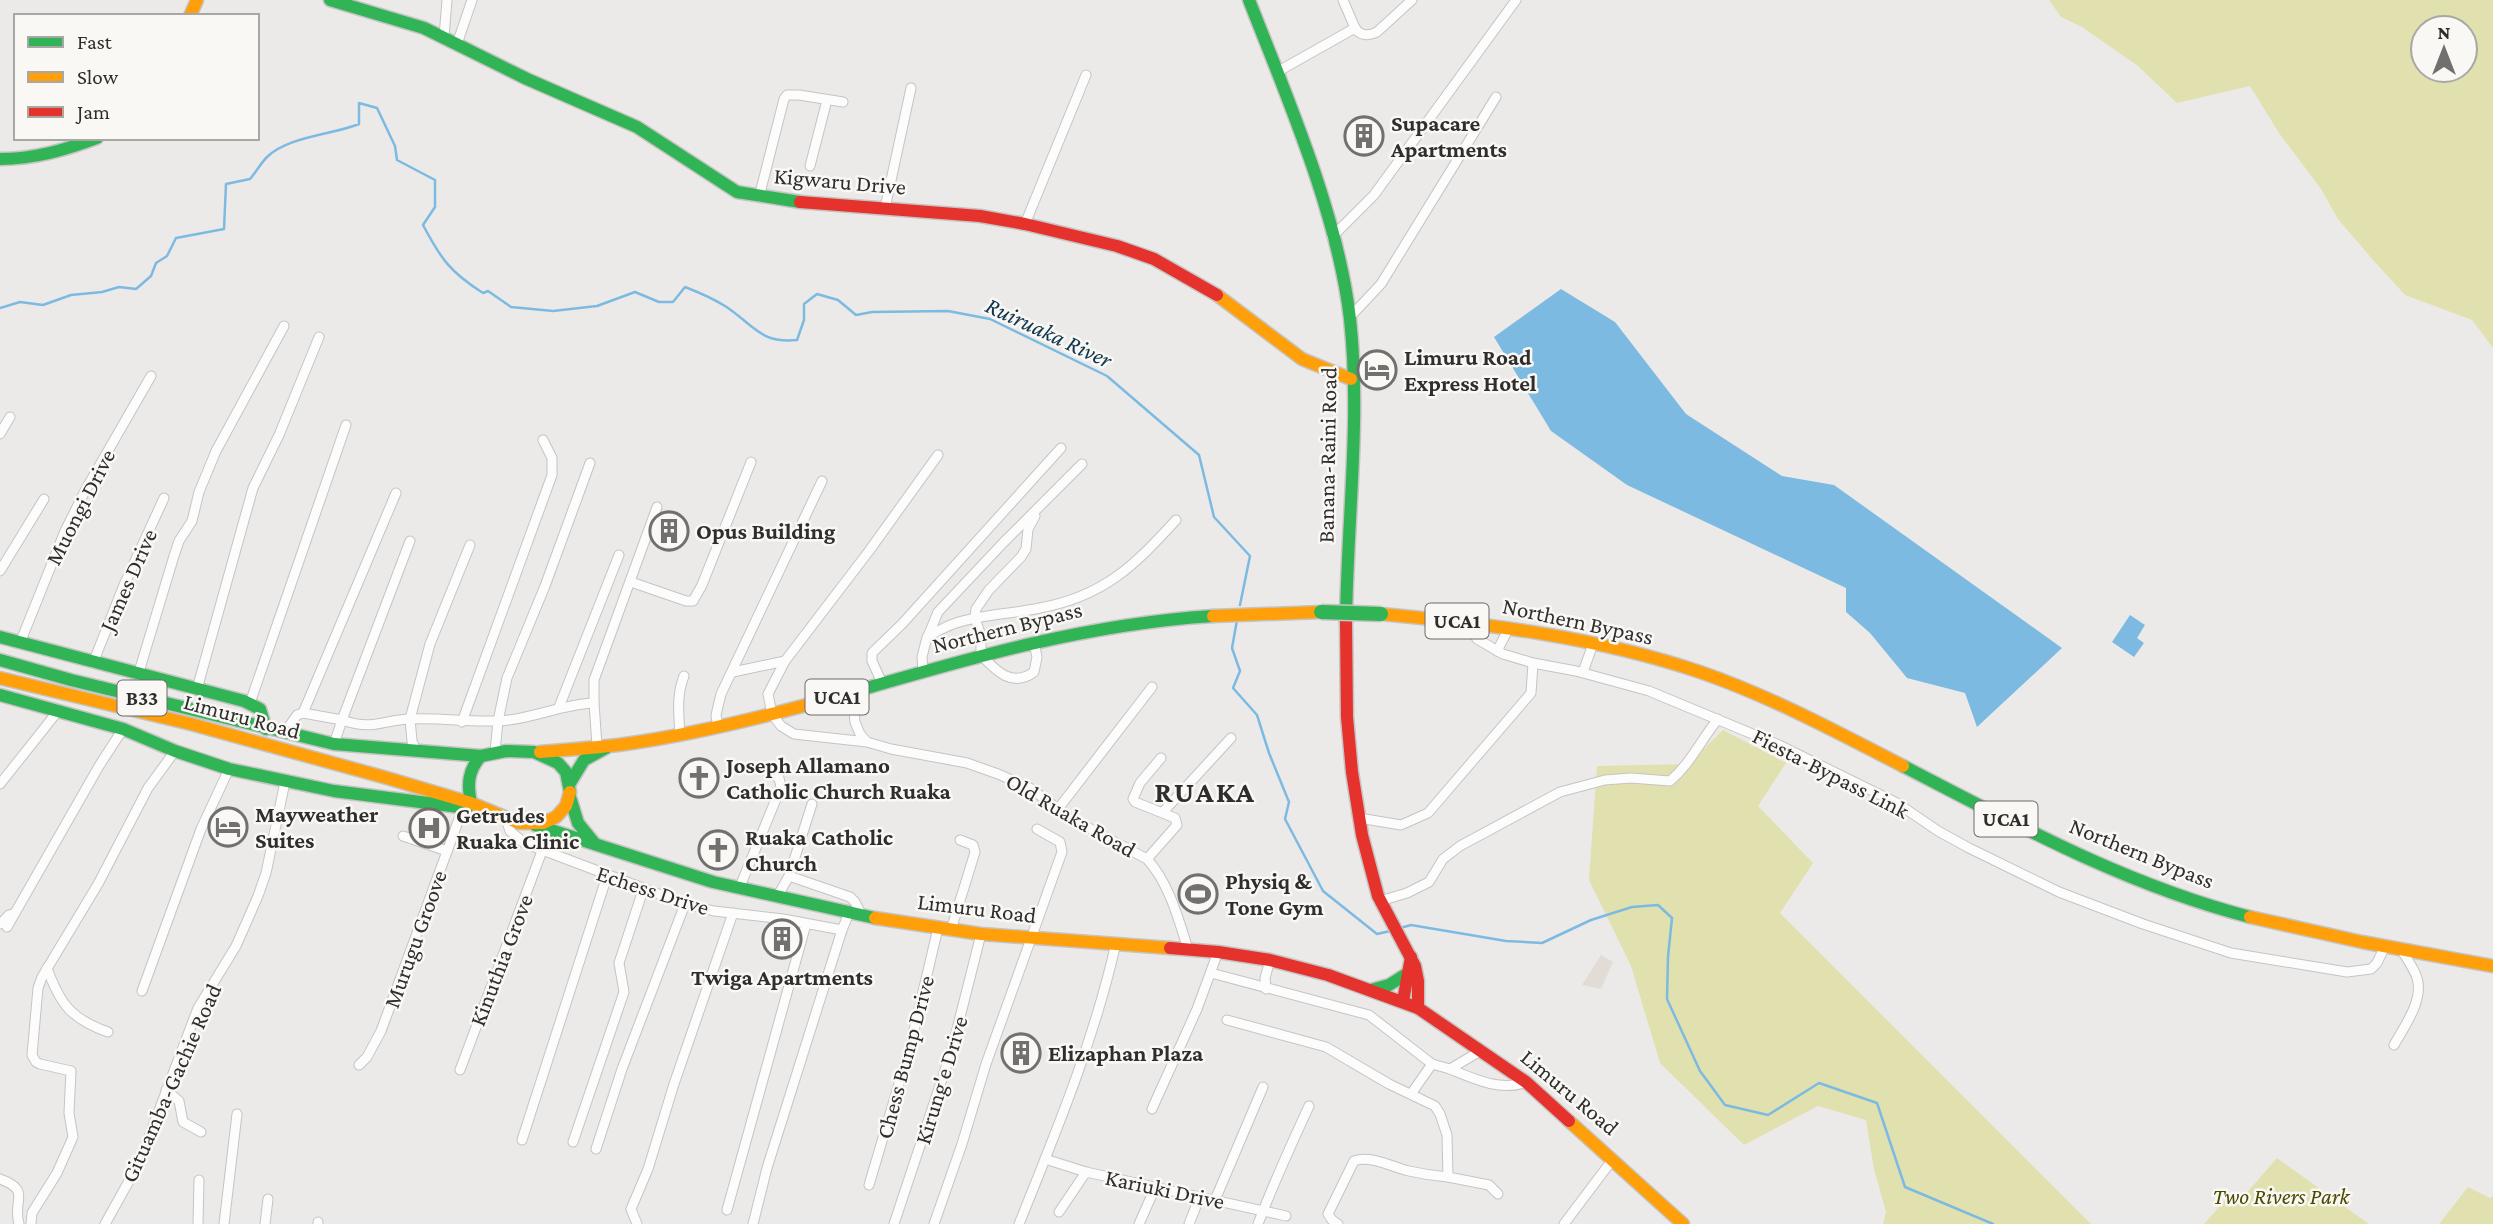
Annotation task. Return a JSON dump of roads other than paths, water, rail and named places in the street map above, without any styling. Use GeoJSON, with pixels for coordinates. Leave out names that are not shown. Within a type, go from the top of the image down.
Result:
{"type":"FeatureCollection","features":[{"type":"Feature","properties":{"kind":"main road","name":"Kigwaru Drive"},"geometry":{"type":"LineString","coordinates":[[330,0],[388,16],[451,40],[527,79],[637,127],[737,192],[830,206],[980,216],[1025,223],[1117,246],[1154,259],[1217,295],[1302,359],[1351,379]]}},
{"type":"Feature","properties":{"kind":"main road","name":"Banana-Raini Road"},"geometry":{"type":"LineString","coordinates":[[1249,0],[1316,180],[1342,274],[1349,318],[1353,465],[1346,680],[1352,773],[1367,859],[1380,901],[1411,956]]}},
{"type":"Feature","properties":{"kind":"main road"},"geometry":{"type":"LineString","coordinates":[[0,159],[16,160],[37,156],[92,140]]}},
{"type":"Feature","properties":{"kind":"main road","name":"Northern Bypass"},"geometry":{"type":"LineString","coordinates":[[285,733],[334,744],[416,751],[488,754],[540,752],[680,736],[852,693],[1062,635],[1179,617],[1321,612],[1468,622],[1592,644],[1710,676],[1837,732],[2042,837],[2150,885],[2199,902],[2266,921],[2493,966]]}},
{"type":"Feature","properties":{"kind":"main road"},"geometry":{"type":"LineString","coordinates":[[0,637],[250,703],[260,709],[266,729]]}},
{"type":"Feature","properties":{"kind":"main road","name":"Limuru Road"},"geometry":{"type":"LineString","coordinates":[[0,660],[285,733]]}},
{"type":"Feature","properties":{"kind":"main road","name":"Limuru Road"},"geometry":{"type":"LineString","coordinates":[[0,678],[191,724],[382,776],[472,807]]}},
{"type":"Feature","properties":{"kind":"main road"},"geometry":{"type":"LineString","coordinates":[[0,695],[123,729],[175,751],[229,769],[334,791],[472,807],[535,824]]}},
{"type":"Feature","properties":{"kind":"main road","name":"Northern Bypass"},"geometry":{"type":"LineString","coordinates":[[535,824],[557,817],[564,810],[583,760],[603,746]]}},
{"type":"Feature","properties":{"kind":"main road"},"geometry":{"type":"LineString","coordinates":[[540,752],[554,760],[570,790],[578,822],[584,834],[595,845]]}},
{"type":"Feature","properties":{"kind":"main road"},"geometry":{"type":"LineString","coordinates":[[472,807],[469,775],[472,766],[488,754]]}},
{"type":"Feature","properties":{"kind":"main road","name":"Limuru Road"},"geometry":{"type":"LineString","coordinates":[[535,824],[659,867],[739,889],[856,915],[981,934],[1188,949],[1270,960],[1328,975],[1403,1001],[1418,1008],[1527,1082],[1683,1224]]}},
{"type":"Feature","properties":{"kind":"main road"},"geometry":{"type":"LineString","coordinates":[[1403,1001],[1411,956]]}},
{"type":"Feature","properties":{"kind":"main road"},"geometry":{"type":"LineString","coordinates":[[1411,956],[1418,978],[1418,1008]]}},
{"type":"Feature","properties":{"kind":"main road"},"geometry":{"type":"LineString","coordinates":[[1371,990],[1389,985],[1408,974]]}},
{"type":"Feature","properties":{"kind":"street"},"geometry":{"type":"LineString","coordinates":[[447,0],[451,40]]}},
{"type":"Feature","properties":{"kind":"street"},"geometry":{"type":"LineString","coordinates":[[451,40],[472,0]]}},
{"type":"Feature","properties":{"kind":"street"},"geometry":{"type":"LineString","coordinates":[[1343,0],[1355,28],[1370,35],[1377,32],[1412,0]]}},
{"type":"Feature","properties":{"kind":"street"},"geometry":{"type":"LineString","coordinates":[[1332,237],[1374,195],[1516,0]]}},
{"type":"Feature","properties":{"kind":"street"},"geometry":{"type":"LineString","coordinates":[[1277,72],[1355,28]]}},
{"type":"Feature","properties":{"kind":"street"},"geometry":{"type":"LineString","coordinates":[[1025,223],[1086,75]]}},
{"type":"Feature","properties":{"kind":"street"},"geometry":{"type":"LineString","coordinates":[[885,208],[911,88]]}},
{"type":"Feature","properties":{"kind":"street"},"geometry":{"type":"LineString","coordinates":[[759,197],[784,99],[792,94],[842,102]]}},
{"type":"Feature","properties":{"kind":"street"},"geometry":{"type":"LineString","coordinates":[[1349,318],[1381,284],[1496,97]]}},
{"type":"Feature","properties":{"kind":"street"},"geometry":{"type":"LineString","coordinates":[[810,166],[827,100]]}},
{"type":"Feature","properties":{"kind":"street"},"geometry":{"type":"LineString","coordinates":[[138,675],[179,541],[189,527],[216,451],[284,326]]}},
{"type":"Feature","properties":{"kind":"street"},"geometry":{"type":"LineString","coordinates":[[197,689],[253,488],[270,457],[319,337]]}},
{"type":"Feature","properties":{"kind":"street","name":"Muongi Drive"},"geometry":{"type":"LineString","coordinates":[[20,643],[65,531],[151,376]]}},
{"type":"Feature","properties":{"kind":"street"},"geometry":{"type":"LineString","coordinates":[[0,434],[10,417]]}},
{"type":"Feature","properties":{"kind":"street"},"geometry":{"type":"LineString","coordinates":[[250,703],[346,425]]}},
{"type":"Feature","properties":{"kind":"street"},"geometry":{"type":"LineString","coordinates":[[462,722],[552,475],[552,458],[542,440]]}},
{"type":"Feature","properties":{"kind":"street"},"geometry":{"type":"LineString","coordinates":[[882,683],[872,661],[872,653],[902,624],[1061,448]]}},
{"type":"Feature","properties":{"kind":"street"},"geometry":{"type":"LineString","coordinates":[[772,714],[768,694],[785,661],[938,455]]}},
{"type":"Feature","properties":{"kind":"street"},"geometry":{"type":"LineString","coordinates":[[631,582],[693,601],[702,585],[751,461]]}},
{"type":"Feature","properties":{"kind":"street"},"geometry":{"type":"LineString","coordinates":[[488,754],[507,678],[545,586],[590,463]]}},
{"type":"Feature","properties":{"kind":"street"},"geometry":{"type":"LineString","coordinates":[[923,672],[922,657],[927,637],[938,612],[1082,464]]}},
{"type":"Feature","properties":{"kind":"street"},"geometry":{"type":"LineString","coordinates":[[718,727],[718,702],[762,603],[822,481]]}},
{"type":"Feature","properties":{"kind":"street"},"geometry":{"type":"LineString","coordinates":[[303,713],[396,493]]}},
{"type":"Feature","properties":{"kind":"street","name":"James Drive"},"geometry":{"type":"LineString","coordinates":[[93,663],[164,498]]}},
{"type":"Feature","properties":{"kind":"street"},"geometry":{"type":"LineString","coordinates":[[0,571],[44,499]]}},
{"type":"Feature","properties":{"kind":"street"},"geometry":{"type":"LineString","coordinates":[[603,746],[594,702],[594,680],[657,508]]}},
{"type":"Feature","properties":{"kind":"street"},"geometry":{"type":"LineString","coordinates":[[1034,642],[1034,672],[1027,677],[1015,679],[1002,675],[981,656],[981,636],[975,618],[981,601],[1026,549],[1028,529],[1039,508]]}},
{"type":"Feature","properties":{"kind":"street"},"geometry":{"type":"LineString","coordinates":[[927,637],[954,623],[1042,608],[1092,592],[1111,582],[1145,555],[1176,520]]}},
{"type":"Feature","properties":{"kind":"street"},"geometry":{"type":"LineString","coordinates":[[334,744],[410,541]]}},
{"type":"Feature","properties":{"kind":"street"},"geometry":{"type":"LineString","coordinates":[[416,751],[410,731],[410,719],[430,644],[470,545]]}},
{"type":"Feature","properties":{"kind":"street"},"geometry":{"type":"LineString","coordinates":[[559,707],[619,555]]}},
{"type":"Feature","properties":{"kind":"street","name":"Fiesta-Bypass Link"},"geometry":{"type":"LineString","coordinates":[[1468,622],[1477,639],[1497,651],[1533,663],[1583,672],[1649,691],[1718,719],[1779,745],[1896,803],[1948,837],[2059,892],[2186,940],[2231,953],[2347,972],[2371,969],[2385,946]]}},
{"type":"Feature","properties":{"kind":"street"},"geometry":{"type":"LineString","coordinates":[[1497,651],[1509,628]]}},
{"type":"Feature","properties":{"kind":"street"},"geometry":{"type":"LineString","coordinates":[[1583,672],[1592,644]]}},
{"type":"Feature","properties":{"kind":"street"},"geometry":{"type":"LineString","coordinates":[[733,671],[785,661]]}},
{"type":"Feature","properties":{"kind":"street"},"geometry":{"type":"LineString","coordinates":[[1359,818],[1401,825],[1428,813],[1531,693],[1533,663]]}},
{"type":"Feature","properties":{"kind":"street"},"geometry":{"type":"LineString","coordinates":[[680,736],[678,705],[684,676]]}},
{"type":"Feature","properties":{"kind":"street"},"geometry":{"type":"LineString","coordinates":[[1058,810],[1152,687]]}},
{"type":"Feature","properties":{"kind":"street"},"geometry":{"type":"LineString","coordinates":[[852,693],[855,722],[867,743]]}},
{"type":"Feature","properties":{"kind":"street"},"geometry":{"type":"LineString","coordinates":[[285,733],[294,717],[303,713],[370,726],[410,719],[498,721],[594,702]]}},
{"type":"Feature","properties":{"kind":"street"},"geometry":{"type":"LineString","coordinates":[[0,784],[58,710]]}},
{"type":"Feature","properties":{"kind":"street","name":"Old Ruaka Road"},"geometry":{"type":"LineString","coordinates":[[772,714],[781,726],[794,734],[867,743],[967,763],[1030,788],[1087,828],[1147,859],[1164,884],[1188,949]]}},
{"type":"Feature","properties":{"kind":"street"},"geometry":{"type":"LineString","coordinates":[[1380,901],[1407,893],[1429,882],[1443,859],[1460,846],[1560,792],[1605,780],[1631,778],[1670,781],[1686,766],[1718,719]]}},
{"type":"Feature","properties":{"kind":"street"},"geometry":{"type":"LineString","coordinates":[[4,926],[15,914],[123,729]]}},
{"type":"Feature","properties":{"kind":"street"},"geometry":{"type":"LineString","coordinates":[[1163,812],[1231,738]]}},
{"type":"Feature","properties":{"kind":"street"},"geometry":{"type":"LineString","coordinates":[[31,1224],[32,1213],[57,1173],[74,1132],[69,1113],[71,1071],[40,1064],[32,1055],[38,988],[47,968],[98,884],[148,788],[175,751]]}},
{"type":"Feature","properties":{"kind":"street"},"geometry":{"type":"LineString","coordinates":[[1147,859],[1177,825],[1175,818],[1135,802],[1133,797],[1140,783],[1161,758]]}},
{"type":"Feature","properties":{"kind":"street"},"geometry":{"type":"LineString","coordinates":[[739,889],[781,786],[779,778],[761,768]]}},
{"type":"Feature","properties":{"kind":"street"},"geometry":{"type":"LineString","coordinates":[[142,991],[201,829],[229,769]]}},
{"type":"Feature","properties":{"kind":"street","name":"Gituamba-Gachie Road"},"geometry":{"type":"LineString","coordinates":[[105,1224],[139,1163],[198,1007],[236,946],[258,897],[266,873],[285,782]]}},
{"type":"Feature","properties":{"kind":"street"},"geometry":{"type":"LineString","coordinates":[[777,897],[789,876],[812,804]]}},
{"type":"Feature","properties":{"kind":"street","name":"Murugu Groove"},"geometry":{"type":"LineString","coordinates":[[359,1065],[368,1057],[381,1031],[447,851],[472,807]]}},
{"type":"Feature","properties":{"kind":"street","name":"Echess Drive"},"geometry":{"type":"LineString","coordinates":[[506,817],[510,831],[516,838],[542,851],[643,890],[685,904],[733,914],[842,930]]}},
{"type":"Feature","properties":{"kind":"street","name":"Kirung'e Drive"},"geometry":{"type":"LineString","coordinates":[[934,1224],[986,1064],[1062,847],[1060,842],[1037,829]]}},
{"type":"Feature","properties":{"kind":"street"},"geometry":{"type":"LineString","coordinates":[[403,836],[447,851]]}},
{"type":"Feature","properties":{"kind":"street","name":"Chess Bump Drive"},"geometry":{"type":"LineString","coordinates":[[869,1185],[945,929],[975,852],[973,845],[960,840]]}},
{"type":"Feature","properties":{"kind":"street","name":"Kinuthia Grove"},"geometry":{"type":"LineString","coordinates":[[460,1070],[542,851]]}},
{"type":"Feature","properties":{"kind":"street"},"geometry":{"type":"LineString","coordinates":[[522,1140],[607,876]]}},
{"type":"Feature","properties":{"kind":"street"},"geometry":{"type":"LineString","coordinates":[[753,1224],[767,1168],[842,930],[856,915],[855,902],[850,897],[789,876]]}},
{"type":"Feature","properties":{"kind":"street"},"geometry":{"type":"LineString","coordinates":[[573,1142],[624,992],[619,963],[643,890]]}},
{"type":"Feature","properties":{"kind":"street"},"geometry":{"type":"LineString","coordinates":[[596,1149],[622,1069],[685,904]]}},
{"type":"Feature","properties":{"kind":"street"},"geometry":{"type":"LineString","coordinates":[[637,1224],[631,1209],[648,1169],[674,1084],[733,914]]}},
{"type":"Feature","properties":{"kind":"street"},"geometry":{"type":"LineString","coordinates":[[727,1210],[806,924]]}},
{"type":"Feature","properties":{"kind":"street","name":"Kirung'e Drive"},"geometry":{"type":"LineString","coordinates":[[894,1224],[952,1049],[981,934]]}},
{"type":"Feature","properties":{"kind":"street"},"geometry":{"type":"LineString","coordinates":[[1019,1224],[1074,1088],[1109,978],[1116,943]]}},
{"type":"Feature","properties":{"kind":"street"},"geometry":{"type":"LineString","coordinates":[[2394,1045],[2414,1007],[2419,990],[2418,980],[2401,949]]}},
{"type":"Feature","properties":{"kind":"street"},"geometry":{"type":"LineString","coordinates":[[1152,1109],[1219,952]]}},
{"type":"Feature","properties":{"kind":"street"},"geometry":{"type":"LineString","coordinates":[[1266,989],[1265,978],[1270,960]]}},
{"type":"Feature","properties":{"kind":"street"},"geometry":{"type":"LineString","coordinates":[[47,968],[54,988],[71,1013],[78,1020],[108,1032]]}},
{"type":"Feature","properties":{"kind":"street"},"geometry":{"type":"LineString","coordinates":[[1211,973],[1369,1015],[1432,1064],[1496,1085],[1510,1086],[1527,1082]]}},
{"type":"Feature","properties":{"kind":"street"},"geometry":{"type":"LineString","coordinates":[[1227,1020],[1326,1046],[1434,1106],[1440,1114],[1447,1135],[1448,1177]]}},
{"type":"Feature","properties":{"kind":"street"},"geometry":{"type":"LineString","coordinates":[[1450,1069],[1482,1051]]}},
{"type":"Feature","properties":{"kind":"street"},"geometry":{"type":"LineString","coordinates":[[1411,1094],[1432,1064]]}},
{"type":"Feature","properties":{"kind":"street"},"geometry":{"type":"LineString","coordinates":[[1215,1200],[1263,1087]]}},
{"type":"Feature","properties":{"kind":"street"},"geometry":{"type":"LineString","coordinates":[[166,1090],[179,1101],[183,1122],[201,1132]]}},
{"type":"Feature","properties":{"kind":"street"},"geometry":{"type":"LineString","coordinates":[[1258,1224],[1309,1106]]}},
{"type":"Feature","properties":{"kind":"street"},"geometry":{"type":"LineString","coordinates":[[224,1224],[237,1114]]}},
{"type":"Feature","properties":{"kind":"street"},"geometry":{"type":"LineString","coordinates":[[1338,1224],[1328,1214],[1353,1161],[1360,1158],[1413,1172],[1489,1185],[1498,1194]]}},
{"type":"Feature","properties":{"kind":"street","name":"Kariuki Drive"},"geometry":{"type":"LineString","coordinates":[[1045,1159],[1086,1172],[1286,1216]]}},
{"type":"Feature","properties":{"kind":"street"},"geometry":{"type":"LineString","coordinates":[[1564,1224],[1613,1159]]}},
{"type":"Feature","properties":{"kind":"street"},"geometry":{"type":"LineString","coordinates":[[1059,1212],[1086,1172]]}},
{"type":"Feature","properties":{"kind":"street"},"geometry":{"type":"LineString","coordinates":[[0,1179],[18,1189],[19,1224]]}},
{"type":"Feature","properties":{"kind":"street"},"geometry":{"type":"LineString","coordinates":[[198,1224],[199,1180]]}},
{"type":"Feature","properties":{"kind":"street"},"geometry":{"type":"LineString","coordinates":[[1139,1224],[1155,1188]]}},
{"type":"Feature","properties":{"kind":"street"},"geometry":{"type":"LineString","coordinates":[[1189,1224],[1200,1196]]}},
{"type":"Feature","properties":{"kind":"street"},"geometry":{"type":"LineString","coordinates":[[265,1224],[268,1199]]}},
{"type":"Feature","properties":{"kind":"water"},"geometry":{"type":"Polygon","coordinates":[[[1561,289],[1615,322],[1686,414],[1782,476],[1834,485],[2062,648],[1977,727],[1965,693],[1907,678],[1870,633],[1846,612],[1846,588],[1627,485],[1551,431],[1494,337],[1561,289]]]}},
{"type":"Feature","properties":{"kind":"water"},"geometry":{"type":"Polygon","coordinates":[[[2130,615],[2145,625],[2137,638],[2144,643],[2134,657],[2112,642],[2130,615]]]}},
{"type":"Feature","properties":{"kind":"waterway","name":"Ruiruaka River"},"geometry":{"type":"LineString","coordinates":[[0,308],[20,302],[43,305],[71,295],[102,292],[119,287],[136,289],[151,276],[156,263],[167,256],[176,238],[224,229],[226,184],[250,179],[267,157],[287,145],[359,124],[359,103],[377,108],[395,146],[397,160],[435,180],[435,207],[423,225],[441,256],[472,285],[483,293],[488,291],[511,307],[553,311],[597,306],[635,292],[659,302],[673,302],[685,287],[725,306],[765,336],[797,340],[804,320],[804,304],[817,294],[838,300],[856,315],[872,312],[948,311],[990,319],[1107,376],[1199,455],[1214,517],[1250,556],[1240,605]]}},
{"type":"Feature","properties":{"kind":"waterway","name":"Ruiruaka River"},"geometry":{"type":"LineString","coordinates":[[1237,620],[1232,648],[1240,671],[1233,688],[1257,715],[1289,802],[1285,819],[1323,891],[1377,934],[1390,931]]}},
{"type":"Feature","properties":{"kind":"waterway","name":"Ruiruaka River"},"geometry":{"type":"LineString","coordinates":[[1400,928],[1411,925],[1506,941],[1542,943],[1591,920],[1632,907],[1658,905],[1672,918],[1667,999],[1700,1071],[1725,1105],[1768,1115],[1819,1083],[1877,1103],[1905,1187],[1993,1224]]}},
{"type":"Feature","properties":{"kind":"place","name":"Supacare Apartments"},"geometry":{"type":"Point","coordinates":[1364,136]}},
{"type":"Feature","properties":{"kind":"place","name":"Limuru Road Express Hotel"},"geometry":{"type":"Point","coordinates":[1377,370]}},
{"type":"Feature","properties":{"kind":"place","name":"Opus Building"},"geometry":{"type":"Point","coordinates":[669,531]}},
{"type":"Feature","properties":{"kind":"place","name":"Joseph Allamano Catholic Church Ruaka"},"geometry":{"type":"Point","coordinates":[699,778]}},
{"type":"Feature","properties":{"kind":"place","name":"Mayweather Suites"},"geometry":{"type":"Point","coordinates":[228,827]}},
{"type":"Feature","properties":{"kind":"place","name":"Getrudes Ruaka Clinic"},"geometry":{"type":"Point","coordinates":[429,828]}},
{"type":"Feature","properties":{"kind":"place","name":"Ruaka Catholic Church"},"geometry":{"type":"Point","coordinates":[718,850]}},
{"type":"Feature","properties":{"kind":"place","name":"Physiq & Tone Gym"},"geometry":{"type":"Point","coordinates":[1198,894]}},
{"type":"Feature","properties":{"kind":"place","name":"Twiga Apartments"},"geometry":{"type":"Point","coordinates":[782,939]}},
{"type":"Feature","properties":{"kind":"place","name":"Elizaphan Plaza"},"geometry":{"type":"Point","coordinates":[1021,1053]}},
{"type":"Feature","properties":{"kind":"district","name":"RUAKA"},"geometry":{"type":"Point","coordinates":[1205,791]}},
{"type":"Feature","properties":{"kind":"park label","name":"Two Rivers Park"},"geometry":{"type":"Point","coordinates":[2281,1196]}}]}
